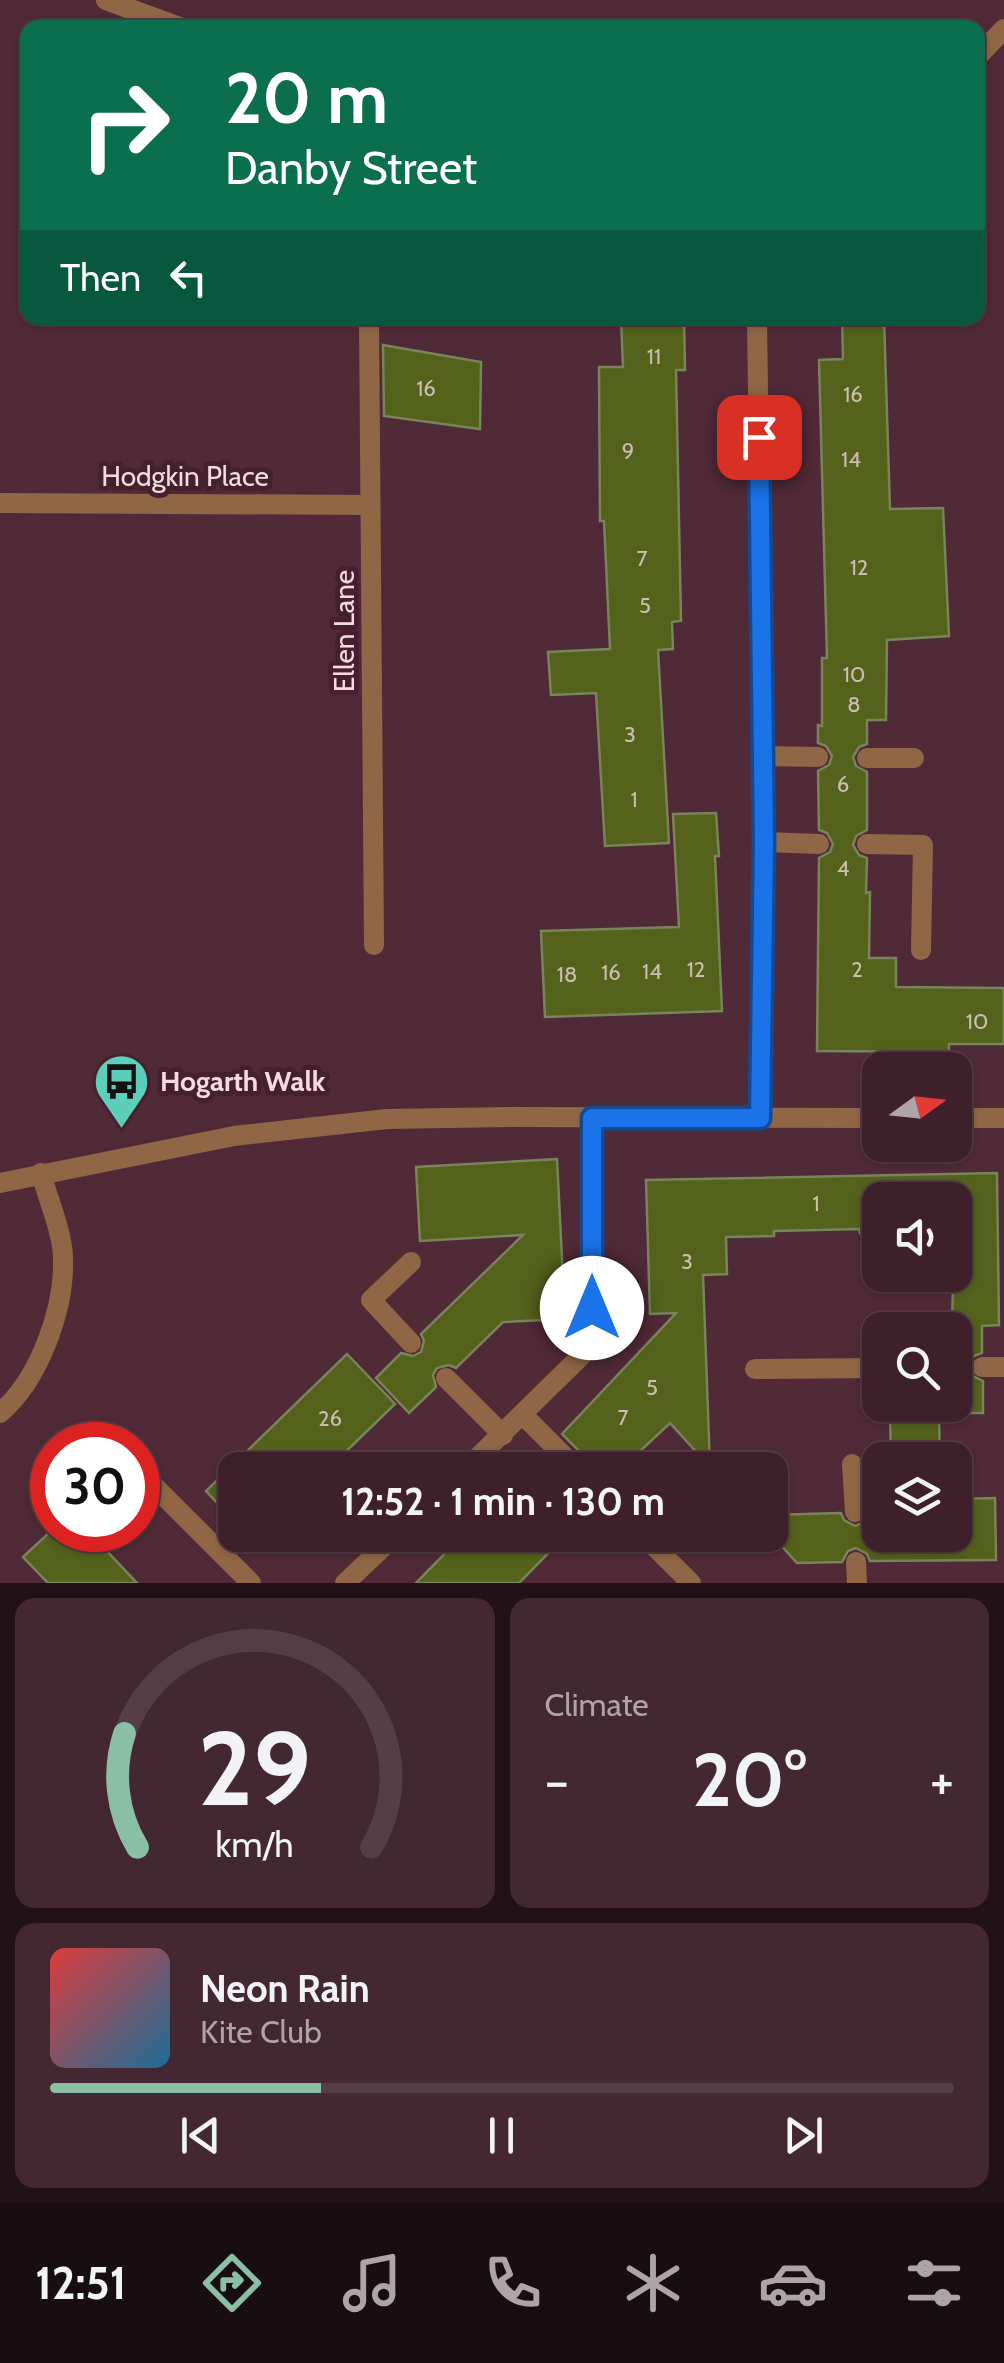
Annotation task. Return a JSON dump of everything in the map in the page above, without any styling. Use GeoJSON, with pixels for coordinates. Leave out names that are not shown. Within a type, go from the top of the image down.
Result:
{"type":"FeatureCollection","features":[{"type":"Feature","properties":{"kind":"street"},"geometry":{"type":"LineString","coordinates":[[106,0],[160,20]]}},
{"type":"Feature","properties":{"kind":"street"},"geometry":{"type":"LineString","coordinates":[[985,49],[1004,30]]}},
{"type":"Feature","properties":{"kind":"street","name":"Ellen Lane"},"geometry":{"type":"LineString","coordinates":[[369,325],[374,945]]}},
{"type":"Feature","properties":{"kind":"street"},"geometry":{"type":"LineString","coordinates":[[758,325],[764,842],[760,1118]]}},
{"type":"Feature","properties":{"kind":"street","name":"Hodgkin Place"},"geometry":{"type":"LineString","coordinates":[[0,503],[370,505]]}},
{"type":"Feature","properties":{"kind":"street"},"geometry":{"type":"LineString","coordinates":[[763,756],[818,756]]}},
{"type":"Feature","properties":{"kind":"street"},"geometry":{"type":"LineString","coordinates":[[867,758],[914,758]]}},
{"type":"Feature","properties":{"kind":"street"},"geometry":{"type":"LineString","coordinates":[[764,842],[819,844]]}},
{"type":"Feature","properties":{"kind":"street"},"geometry":{"type":"LineString","coordinates":[[867,844],[923,844],[921,950]]}},
{"type":"Feature","properties":{"kind":"street"},"geometry":{"type":"LineString","coordinates":[[484,1452],[590,1342],[592,1118]]}},
{"type":"Feature","properties":{"kind":"street"},"geometry":{"type":"LineString","coordinates":[[0,1182],[234,1136],[387,1119],[862,1118]]}},
{"type":"Feature","properties":{"kind":"street"},"geometry":{"type":"LineString","coordinates":[[972,1118],[1004,1118]]}},
{"type":"Feature","properties":{"kind":"street"},"geometry":{"type":"LineString","coordinates":[[0,1413],[21,1396],[53,1330],[63,1256],[41,1173]]}},
{"type":"Feature","properties":{"kind":"street"},"geometry":{"type":"LineString","coordinates":[[411,1262],[371,1300],[412,1343]]}},
{"type":"Feature","properties":{"kind":"street"},"geometry":{"type":"LineString","coordinates":[[755,1368],[862,1368]]}},
{"type":"Feature","properties":{"kind":"street"},"geometry":{"type":"LineString","coordinates":[[446,1378],[502,1434]]}},
{"type":"Feature","properties":{"kind":"street"},"geometry":{"type":"LineString","coordinates":[[523,1415],[560,1452]]}},
{"type":"Feature","properties":{"kind":"street"},"geometry":{"type":"LineString","coordinates":[[852,1464],[855,1512]]}},
{"type":"Feature","properties":{"kind":"street"},"geometry":{"type":"LineString","coordinates":[[160,1492],[251,1583]]}},
{"type":"Feature","properties":{"kind":"street"},"geometry":{"type":"LineString","coordinates":[[346,1583],[378,1552]]}},
{"type":"Feature","properties":{"kind":"street"},"geometry":{"type":"LineString","coordinates":[[660,1552],[692,1583]]}},
{"type":"Feature","properties":{"kind":"building"},"geometry":{"type":"Polygon","coordinates":[[[621,325],[684,325],[685,370],[676,370],[681,621],[672,622],[673,649],[658,650],[669,843],[605,846],[596,693],[551,695],[548,652],[610,649],[604,521],[600,521],[599,367],[623,367],[621,325]]]}},
{"type":"Feature","properties":{"kind":"building"},"geometry":{"type":"Polygon","coordinates":[[[842,325],[884,325],[890,509],[943,508],[949,636],[887,640],[886,720],[867,720],[867,744],[859,747],[853,757],[856,766],[867,772],[867,830],[856,836],[853,845],[859,855],[867,858],[869,958],[896,958],[896,987],[1004,988],[1004,1044],[949,1044],[949,1052],[817,1051],[819,858],[830,852],[833,844],[827,833],[819,830],[818,771],[829,765],[832,756],[826,746],[818,743],[818,725],[822,726],[822,658],[827,658],[819,360],[843,359],[842,325]]]}},
{"type":"Feature","properties":{"kind":"building"},"geometry":{"type":"Polygon","coordinates":[[[383,345],[481,362],[480,429],[384,416],[383,345]]]}},
{"type":"Feature","properties":{"kind":"building"},"geometry":{"type":"Polygon","coordinates":[[[716,813],[722,1011],[545,1017],[541,931],[679,927],[673,814],[716,813]]]}},
{"type":"Feature","properties":{"kind":"building"},"geometry":{"type":"Polygon","coordinates":[[[557,1159],[565,1319],[503,1322],[456,1368],[437,1368],[433,1375],[436,1387],[409,1413],[376,1378],[401,1353],[413,1356],[421,1352],[421,1334],[523,1235],[420,1241],[416,1167],[557,1159]]]}},
{"type":"Feature","properties":{"kind":"building"},"geometry":{"type":"Polygon","coordinates":[[[997,1173],[999,1325],[982,1326],[982,1353],[972,1359],[972,1312],[952,1312],[953,1292],[972,1292],[972,1182],[862,1182],[862,1233],[859,1229],[774,1231],[774,1236],[726,1237],[727,1274],[703,1275],[709,1452],[696,1452],[670,1423],[639,1452],[580,1452],[562,1434],[676,1313],[650,1314],[646,1180],[997,1173]]]}},
{"type":"Feature","properties":{"kind":"building"},"geometry":{"type":"Polygon","coordinates":[[[347,1354],[395,1404],[346,1452],[246,1452],[347,1354]]]}},
{"type":"Feature","properties":{"kind":"building"},"geometry":{"type":"Polygon","coordinates":[[[972,1376],[983,1381],[983,1413],[972,1413],[972,1376]]]}},
{"type":"Feature","properties":{"kind":"building"},"geometry":{"type":"Polygon","coordinates":[[[890,1422],[939,1422],[940,1442],[891,1442],[890,1422]]]}},
{"type":"Feature","properties":{"kind":"building"},"geometry":{"type":"Polygon","coordinates":[[[218,1479],[218,1504],[206,1491],[218,1479]]]}},
{"type":"Feature","properties":{"kind":"building"},"geometry":{"type":"Polygon","coordinates":[[[995,1498],[996,1560],[870,1561],[863,1552],[972,1552],[972,1499],[995,1498]]]}},
{"type":"Feature","properties":{"kind":"building"},"geometry":{"type":"Polygon","coordinates":[[[841,1513],[844,1520],[855,1526],[862,1523],[862,1551],[856,1548],[848,1551],[842,1562],[797,1563],[787,1552],[788,1514],[841,1513]]]}},
{"type":"Feature","properties":{"kind":"building"},"geometry":{"type":"Polygon","coordinates":[[[30,1550],[108,1552],[137,1583],[48,1583],[23,1557],[30,1550]]]}},
{"type":"Feature","properties":{"kind":"building"},"geometry":{"type":"Polygon","coordinates":[[[446,1552],[549,1552],[519,1583],[416,1583],[446,1552]]]}},
{"type":"Feature","properties":{"kind":"place","name":"Hogarth Walk"},"geometry":{"type":"Point","coordinates":[121,1130]}},
{"type":"Feature","properties":{"kind":"route"},"geometry":{"type":"LineString","coordinates":[[592,1308],[592,1118],[760,1118],[764,842],[759,437]]}}]}
